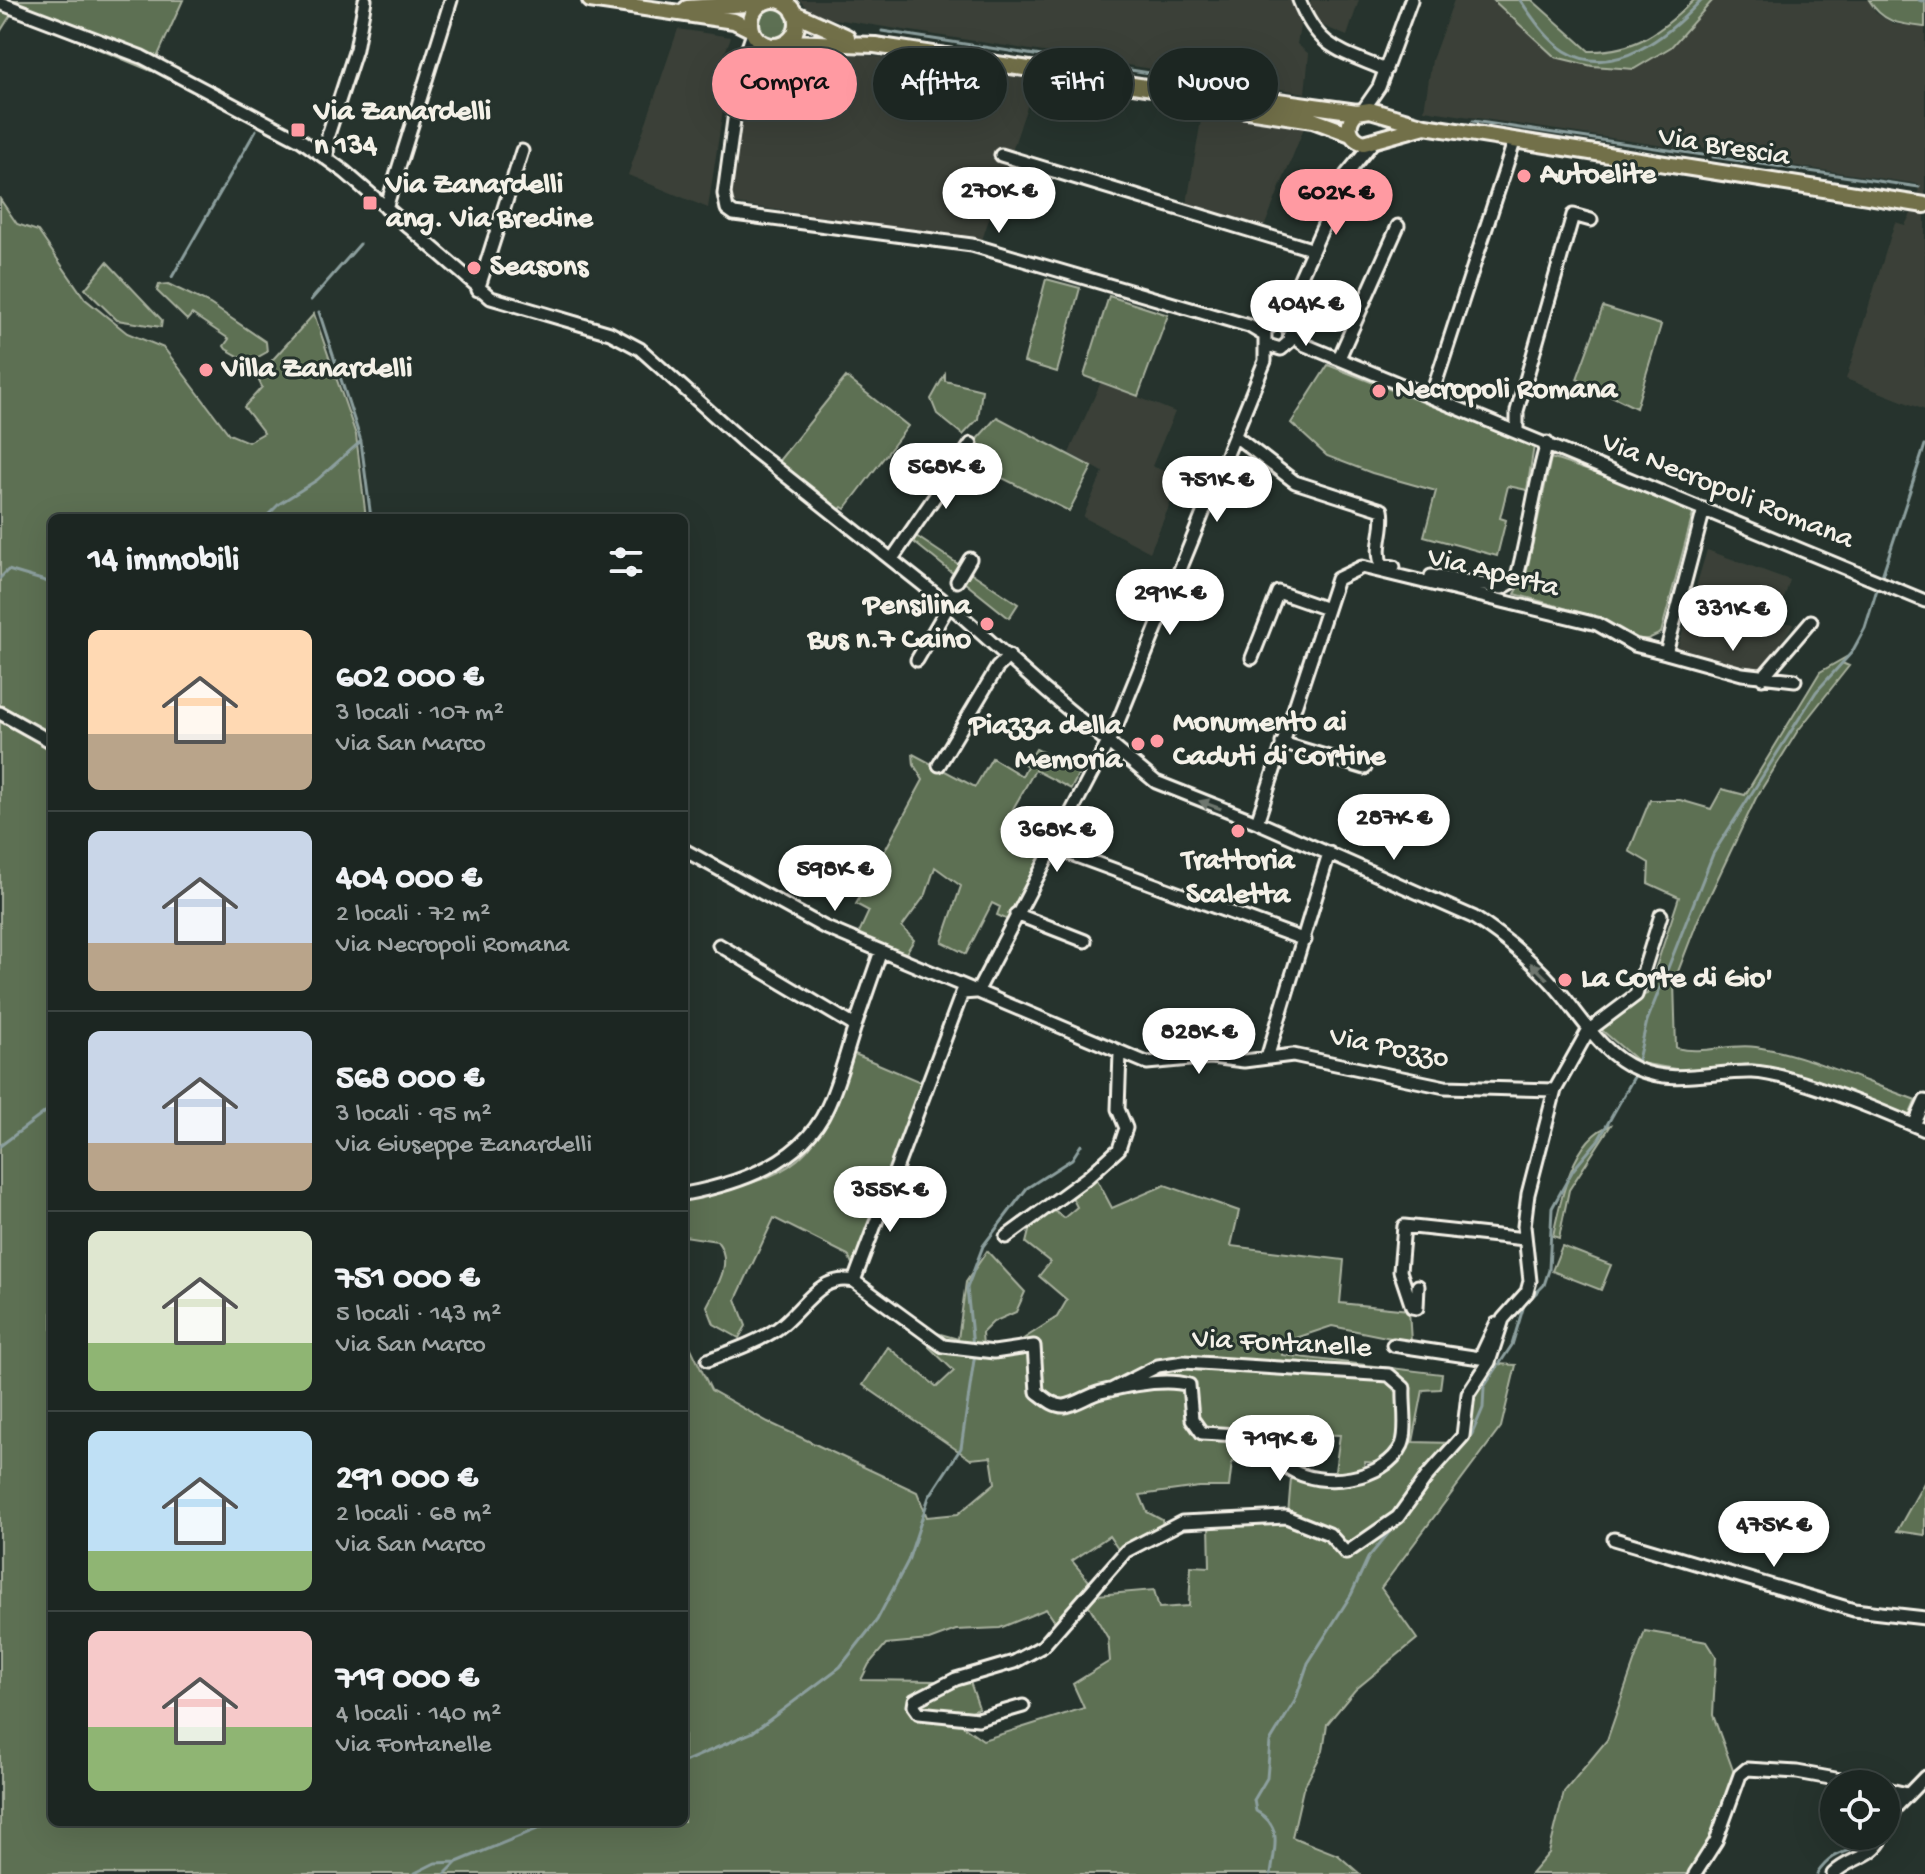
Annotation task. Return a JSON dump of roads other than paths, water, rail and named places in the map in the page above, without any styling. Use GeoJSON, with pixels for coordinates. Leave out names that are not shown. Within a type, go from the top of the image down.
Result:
{"type":"FeatureCollection","features":[{"type":"Feature","properties":{"kind":"main road","name":"Via Brescia"},"geometry":{"type":"LineString","coordinates":[[590,0],[734,21],[769,45],[787,42],[875,45]]}},
{"type":"Feature","properties":{"kind":"main road","name":"Via Brescia"},"geometry":{"type":"LineString","coordinates":[[658,11],[766,1],[789,6],[837,35],[875,45],[1149,87]]}},
{"type":"Feature","properties":{"kind":"main road"},"geometry":{"type":"LineString","coordinates":[[752,31],[751,18],[766,1]]}},
{"type":"Feature","properties":{"kind":"main road"},"geometry":{"type":"LineString","coordinates":[[787,42],[796,29],[789,6]]}},
{"type":"Feature","properties":{"kind":"main road","name":"Via Brescia"},"geometry":{"type":"LineString","coordinates":[[1278,99],[1369,109],[1425,126],[1514,142],[1925,205]]}},
{"type":"Feature","properties":{"kind":"main road"},"geometry":{"type":"LineString","coordinates":[[1352,135],[1350,121],[1369,109],[1383,125],[1374,141]]}},
{"type":"Feature","properties":{"kind":"main road","name":"Via Brescia"},"geometry":{"type":"LineString","coordinates":[[1278,115],[1313,120],[1352,135],[1360,142],[1425,126]]}},
{"type":"Feature","properties":{"kind":"street"},"geometry":{"type":"LineString","coordinates":[[327,158],[328,135],[356,49],[365,0]]}},
{"type":"Feature","properties":{"kind":"street"},"geometry":{"type":"LineString","coordinates":[[386,208],[451,0]]}},
{"type":"Feature","properties":{"kind":"street"},"geometry":{"type":"LineString","coordinates":[[1299,0],[1314,31],[1327,46],[1386,70]]}},
{"type":"Feature","properties":{"kind":"street"},"geometry":{"type":"LineString","coordinates":[[1369,109],[1411,0]]}},
{"type":"Feature","properties":{"kind":"street"},"geometry":{"type":"LineString","coordinates":[[0,3],[142,57],[311,147],[386,208],[478,290],[502,302],[610,333],[640,349],[747,445],[949,605],[1156,782],[1445,903],[1495,931],[1564,996],[1588,1031],[1630,1065],[1645,1072],[1680,1077],[1754,1072],[1793,1081],[1920,1127],[1925,1101]]}},
{"type":"Feature","properties":{"kind":"street"},"geometry":{"type":"LineString","coordinates":[[747,48],[752,31]]}},
{"type":"Feature","properties":{"kind":"street"},"geometry":{"type":"LineString","coordinates":[[761,48],[769,45]]}},
{"type":"Feature","properties":{"kind":"street","name":"Via Necropoli Romana"},"geometry":{"type":"LineString","coordinates":[[734,120],[724,194],[727,209],[734,214],[972,245],[1277,335],[1547,443],[1925,601]]}},
{"type":"Feature","properties":{"kind":"street"},"geometry":{"type":"LineString","coordinates":[[311,147],[328,135]]}},
{"type":"Feature","properties":{"kind":"street"},"geometry":{"type":"LineString","coordinates":[[1352,135],[1358,157]]}},
{"type":"Feature","properties":{"kind":"street"},"geometry":{"type":"LineString","coordinates":[[708,1360],[756,1342],[781,1327],[826,1283],[842,1278],[854,1281],[962,993],[977,992],[1109,743],[1311,249],[1346,175],[1374,141]]}},
{"type":"Feature","properties":{"kind":"street"},"geometry":{"type":"LineString","coordinates":[[1431,397],[1514,142]]}},
{"type":"Feature","properties":{"kind":"street"},"geometry":{"type":"LineString","coordinates":[[478,290],[522,151]]}},
{"type":"Feature","properties":{"kind":"street"},"geometry":{"type":"LineString","coordinates":[[1005,156],[1311,249]]}},
{"type":"Feature","properties":{"kind":"street"},"geometry":{"type":"LineString","coordinates":[[1517,431],[1517,411],[1573,215],[1591,220]]}},
{"type":"Feature","properties":{"kind":"street"},"geometry":{"type":"LineString","coordinates":[[1339,358],[1398,226]]}},
{"type":"Feature","properties":{"kind":"street"},"geometry":{"type":"LineString","coordinates":[[1504,426],[1508,417],[1517,411]]}},
{"type":"Feature","properties":{"kind":"street","name":"Via Aperta"},"geometry":{"type":"LineString","coordinates":[[1235,436],[1295,482],[1382,510],[1384,521],[1378,556],[1382,565],[1492,587],[1508,586],[1516,580],[1531,527],[1529,514],[1533,490],[1547,443]]}},
{"type":"Feature","properties":{"kind":"street"},"geometry":{"type":"LineString","coordinates":[[880,569],[971,444]]}},
{"type":"Feature","properties":{"kind":"street"},"geometry":{"type":"LineString","coordinates":[[1666,653],[1704,509]]}},
{"type":"Feature","properties":{"kind":"street"},"geometry":{"type":"LineString","coordinates":[[957,581],[970,559]]}},
{"type":"Feature","properties":{"kind":"street","name":"Via Aperta"},"geometry":{"type":"LineString","coordinates":[[1257,822],[1337,579],[1362,567],[1597,624],[1634,645],[1762,678],[1795,680]]}},
{"type":"Feature","properties":{"kind":"street"},"geometry":{"type":"LineString","coordinates":[[1252,658],[1278,592],[1327,609]]}},
{"type":"Feature","properties":{"kind":"street"},"geometry":{"type":"LineString","coordinates":[[917,660],[949,605]]}},
{"type":"Feature","properties":{"kind":"street"},"geometry":{"type":"LineString","coordinates":[[1762,678],[1811,621]]}},
{"type":"Feature","properties":{"kind":"street"},"geometry":{"type":"LineString","coordinates":[[939,765],[997,668],[1009,656]]}},
{"type":"Feature","properties":{"kind":"street"},"geometry":{"type":"LineString","coordinates":[[0,713],[48,740]]}},
{"type":"Feature","properties":{"kind":"street"},"geometry":{"type":"LineString","coordinates":[[1282,743],[1365,768]]}},
{"type":"Feature","properties":{"kind":"street"},"geometry":{"type":"LineString","coordinates":[[1052,847],[1305,940]]}},
{"type":"Feature","properties":{"kind":"street","name":"Via Pozzo"},"geometry":{"type":"LineString","coordinates":[[688,852],[824,927],[1147,1063],[1211,1057],[1293,1055],[1445,1087],[1555,1090]]}},
{"type":"Feature","properties":{"kind":"street"},"geometry":{"type":"LineString","coordinates":[[1267,1058],[1329,853]]}},
{"type":"Feature","properties":{"kind":"street"},"geometry":{"type":"LineString","coordinates":[[1016,914],[1085,941]]}},
{"type":"Feature","properties":{"kind":"street"},"geometry":{"type":"LineString","coordinates":[[1393,1345],[1480,1358],[1497,1324],[1527,1292],[1530,1281],[1525,1239],[1528,1194],[1555,1090],[1588,1031],[1636,995],[1661,915]]}},
{"type":"Feature","properties":{"kind":"street"},"geometry":{"type":"LineString","coordinates":[[719,945],[855,1026]]}},
{"type":"Feature","properties":{"kind":"street"},"geometry":{"type":"LineString","coordinates":[[688,1193],[749,1179],[810,1134],[827,1110],[881,951]]}},
{"type":"Feature","properties":{"kind":"street"},"geometry":{"type":"LineString","coordinates":[[1006,1237],[1088,1177],[1119,1149],[1126,1128],[1118,1109],[1120,1053]]}},
{"type":"Feature","properties":{"kind":"street"},"geometry":{"type":"LineString","coordinates":[[1418,1286],[1417,1308],[1412,1307],[1400,1271],[1404,1226],[1525,1239]]}},
{"type":"Feature","properties":{"kind":"street","name":"Via Fontanelle"},"geometry":{"type":"LineString","coordinates":[[854,1281],[943,1346],[994,1352],[1034,1346],[1037,1392],[1052,1403],[1065,1406],[1111,1390],[1158,1366],[1184,1362],[1389,1375],[1404,1388],[1403,1443],[1385,1466],[1344,1479],[1301,1476],[1290,1469],[1288,1438],[1202,1433],[1192,1419],[1189,1385],[1177,1381],[1111,1390]]}},
{"type":"Feature","properties":{"kind":"street"},"geometry":{"type":"LineString","coordinates":[[1023,1706],[978,1719],[919,1713],[914,1706],[915,1700],[956,1679],[1014,1662],[1043,1646],[1126,1551],[1182,1522],[1286,1517],[1329,1534],[1344,1552],[1350,1552],[1398,1517],[1428,1475],[1463,1436],[1468,1394],[1489,1362],[1503,1319]]}},
{"type":"Feature","properties":{"kind":"street"},"geometry":{"type":"LineString","coordinates":[[1614,1539],[1854,1610],[1925,1618]]}},
{"type":"Feature","properties":{"kind":"street"},"geometry":{"type":"LineString","coordinates":[[1695,1874],[1710,1853],[1740,1775],[1747,1769],[1820,1776]]}},
{"type":"Feature","properties":{"kind":"street"},"geometry":{"type":"LineString","coordinates":[[1900,1802],[1925,1777]]}},
{"type":"Feature","properties":{"kind":"street"},"geometry":{"type":"LineString","coordinates":[[1900,1792],[1907,1794]]}},
{"type":"Feature","properties":{"kind":"street"},"geometry":{"type":"LineString","coordinates":[[1833,1874],[1842,1865],[1874,1850]]}},
{"type":"Feature","properties":{"kind":"waterway"},"geometry":{"type":"LineString","coordinates":[[1520,0],[1540,28],[1558,46],[1584,59],[1603,60],[1640,50],[1674,27],[1701,0]]}},
{"type":"Feature","properties":{"kind":"waterway"},"geometry":{"type":"LineString","coordinates":[[1919,0],[1925,2]]}},
{"type":"Feature","properties":{"kind":"waterway"},"geometry":{"type":"LineString","coordinates":[[882,31],[1149,73]]}},
{"type":"Feature","properties":{"kind":"waterway"},"geometry":{"type":"LineString","coordinates":[[1473,121],[1703,155]]}},
{"type":"Feature","properties":{"kind":"waterway"},"geometry":{"type":"LineString","coordinates":[[172,277],[256,130]]}},
{"type":"Feature","properties":{"kind":"waterway"},"geometry":{"type":"LineString","coordinates":[[1713,157],[1919,187]]}},
{"type":"Feature","properties":{"kind":"waterway"},"geometry":{"type":"LineString","coordinates":[[311,300],[360,244]]}},
{"type":"Feature","properties":{"kind":"waterway"},"geometry":{"type":"LineString","coordinates":[[269,514],[317,480],[361,441],[319,312]]}},
{"type":"Feature","properties":{"kind":"waterway"},"geometry":{"type":"LineString","coordinates":[[361,442],[370,514]]}},
{"type":"Feature","properties":{"kind":"waterway"},"geometry":{"type":"LineString","coordinates":[[1881,579],[1925,445]]}},
{"type":"Feature","properties":{"kind":"waterway"},"geometry":{"type":"LineString","coordinates":[[0,578],[8,570],[48,582]]}},
{"type":"Feature","properties":{"kind":"waterway"},"geometry":{"type":"LineString","coordinates":[[1451,1457],[1472,1434],[1483,1408],[1484,1387],[1512,1345],[1524,1305],[1544,1285],[1549,1270],[1552,1208],[1573,1170],[1599,1139],[1634,1077],[1647,1021],[1713,854],[1816,692],[1852,652],[1865,628],[1878,586]]}},
{"type":"Feature","properties":{"kind":"waterway"},"geometry":{"type":"LineString","coordinates":[[0,1146],[48,1110]]}},
{"type":"Feature","properties":{"kind":"waterway"},"geometry":{"type":"LineString","coordinates":[[973,1346],[967,1288],[983,1246],[1027,1188],[1072,1159],[1081,1145]]}},
{"type":"Feature","properties":{"kind":"waterway"},"geometry":{"type":"LineString","coordinates":[[688,1760],[753,1732],[840,1667],[877,1620],[908,1561],[929,1497],[961,1448],[975,1353]]}},
{"type":"Feature","properties":{"kind":"waterway"},"geometry":{"type":"LineString","coordinates":[[1271,1874],[1274,1830],[1265,1817],[1256,1811],[1254,1800],[1267,1778],[1270,1742],[1295,1701],[1308,1663],[1351,1595],[1368,1558],[1396,1524]]}},
{"type":"Feature","properties":{"kind":"waterway"},"geometry":{"type":"LineString","coordinates":[[413,1874],[435,1863],[457,1862],[544,1826]]}},
{"type":"Feature","properties":{"kind":"waterway"},"geometry":{"type":"LineString","coordinates":[[1817,1874],[1832,1858],[1850,1850]]}},
{"type":"Feature","properties":{"kind":"waterway"},"geometry":{"type":"LineString","coordinates":[[445,1874],[457,1862]]}},
{"type":"Feature","properties":{"kind":"place","name":"Via Zanardelli n 134"},"geometry":{"type":"Point","coordinates":[298,130]}},
{"type":"Feature","properties":{"kind":"place","name":"Autoelite"},"geometry":{"type":"Point","coordinates":[1524,176]}},
{"type":"Feature","properties":{"kind":"place","name":"Via Zanardelli ang. Via Bredine"},"geometry":{"type":"Point","coordinates":[370,203]}},
{"type":"Feature","properties":{"kind":"place","name":"Seasons"},"geometry":{"type":"Point","coordinates":[474,268]}},
{"type":"Feature","properties":{"kind":"place","name":"Villa Zanardelli"},"geometry":{"type":"Point","coordinates":[206,370]}},
{"type":"Feature","properties":{"kind":"place","name":"Necropoli Romana"},"geometry":{"type":"Point","coordinates":[1379,391]}},
{"type":"Feature","properties":{"kind":"place","name":"Pensilina Bus n.7 Caino"},"geometry":{"type":"Point","coordinates":[987,624]}},
{"type":"Feature","properties":{"kind":"place","name":"Monumento ai Caduti di Cortine"},"geometry":{"type":"Point","coordinates":[1157,741]}},
{"type":"Feature","properties":{"kind":"place","name":"Piazza della Memoria"},"geometry":{"type":"Point","coordinates":[1138,744]}},
{"type":"Feature","properties":{"kind":"place","name":"Trattoria Scaletta"},"geometry":{"type":"Point","coordinates":[1238,831]}},
{"type":"Feature","properties":{"kind":"place","name":"La Corte di Gio'"},"geometry":{"type":"Point","coordinates":[1565,980]}}]}
